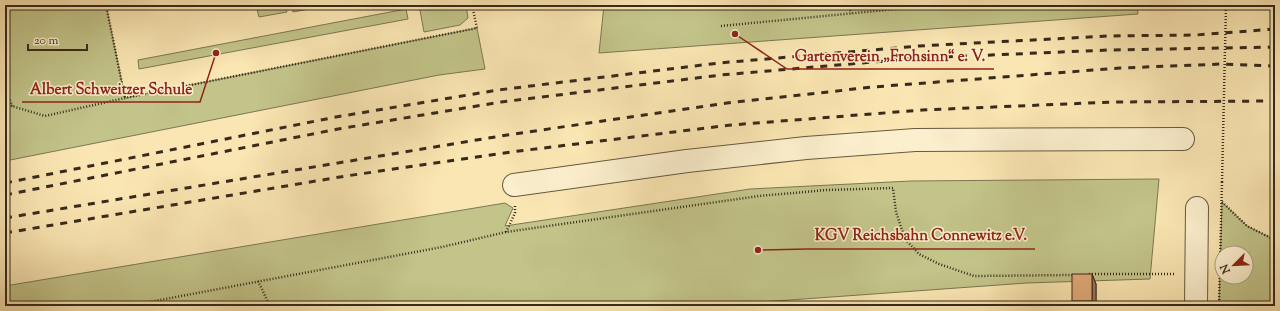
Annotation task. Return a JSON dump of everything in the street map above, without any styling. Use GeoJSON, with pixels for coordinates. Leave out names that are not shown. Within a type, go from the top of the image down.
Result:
{"type":"FeatureCollection","features":[{"type":"Feature","properties":{"kind":"lane"},"geometry":{"type":"LineString","coordinates":[[514,186],[695,160],[806,148],[908,141],[1183,139]]}},
{"type":"Feature","properties":{"kind":"lane"},"geometry":{"type":"LineString","coordinates":[[1196,306],[1197,208]]}},
{"type":"Feature","properties":{"kind":"path"},"geometry":{"type":"LineString","coordinates":[[106,5],[125,98]]}},
{"type":"Feature","properties":{"kind":"path"},"geometry":{"type":"LineString","coordinates":[[5,104],[45,116],[125,98],[476,28],[472,5]]}},
{"type":"Feature","properties":{"kind":"path"},"geometry":{"type":"LineString","coordinates":[[846,5],[852,13]]}},
{"type":"Feature","properties":{"kind":"path"},"geometry":{"type":"LineString","coordinates":[[721,26],[938,5]]}},
{"type":"Feature","properties":{"kind":"path"},"geometry":{"type":"LineString","coordinates":[[1219,306],[1226,5]]}},
{"type":"Feature","properties":{"kind":"path"},"geometry":{"type":"LineString","coordinates":[[5,88],[13,107]]}},
{"type":"Feature","properties":{"kind":"path"},"geometry":{"type":"LineString","coordinates":[[506,232],[514,213],[514,186]]}},
{"type":"Feature","properties":{"kind":"path"},"geometry":{"type":"LineString","coordinates":[[128,306],[442,246],[506,232],[759,196],[827,190],[893,188],[896,212],[905,239],[919,254],[960,272],[974,276],[1150,273],[1196,275]]}},
{"type":"Feature","properties":{"kind":"path"},"geometry":{"type":"LineString","coordinates":[[1222,202],[1247,226],[1275,240]]}},
{"type":"Feature","properties":{"kind":"path"},"geometry":{"type":"LineString","coordinates":[[258,281],[270,306]]}},
{"type":"Feature","properties":{"kind":"green space"},"geometry":{"type":"Polygon","coordinates":[[[5,5],[106,5],[125,98],[477,28],[485,69],[439,75],[5,161],[5,5]]]}},
{"type":"Feature","properties":{"kind":"green space"},"geometry":{"type":"Polygon","coordinates":[[[256,5],[285,5],[287,12],[259,17],[256,5]]]}},
{"type":"Feature","properties":{"kind":"green space"},"geometry":{"type":"Polygon","coordinates":[[[291,5],[331,5],[293,12],[291,5]]]}},
{"type":"Feature","properties":{"kind":"green space"},"geometry":{"type":"Polygon","coordinates":[[[419,5],[466,5],[468,18],[460,25],[424,32],[419,5]]]}},
{"type":"Feature","properties":{"kind":"green space"},"geometry":{"type":"Polygon","coordinates":[[[604,5],[1137,5],[1138,14],[599,53],[604,5]]]}},
{"type":"Feature","properties":{"kind":"green space"},"geometry":{"type":"Polygon","coordinates":[[[406,9],[408,19],[139,69],[138,60],[406,9]]]}},
{"type":"Feature","properties":{"kind":"green space"},"geometry":{"type":"Polygon","coordinates":[[[1159,179],[1150,279],[1027,283],[706,306],[5,306],[5,286],[505,203],[513,208],[505,226],[750,189],[911,181],[1159,179]]]}},
{"type":"Feature","properties":{"kind":"green space"},"geometry":{"type":"Polygon","coordinates":[[[1222,202],[1247,226],[1275,240],[1275,306],[1219,306],[1220,285],[1254,285],[1254,245],[1221,245],[1222,202]]]}},
{"type":"Feature","properties":{"kind":"building"},"geometry":{"type":"Polygon","coordinates":[[[1072,274],[1092,274],[1092,301],[1072,301],[1072,274]]]}},
{"type":"Feature","properties":{"kind":"railway"},"geometry":{"type":"LineString","coordinates":[[5,183],[336,117],[498,90],[719,63],[919,46],[1108,36],[1196,35],[1275,29]]}},
{"type":"Feature","properties":{"kind":"railway"},"geometry":{"type":"LineString","coordinates":[[5,195],[338,129],[501,102],[721,75],[920,58],[1109,50],[1275,47]]}},
{"type":"Feature","properties":{"kind":"railway"},"geometry":{"type":"LineString","coordinates":[[5,218],[507,135],[727,103],[873,87],[1120,68],[1222,64],[1275,66]]}},
{"type":"Feature","properties":{"kind":"railway"},"geometry":{"type":"LineString","coordinates":[[5,233],[346,176],[511,152],[731,125],[922,110],[1113,102],[1275,101]]}},
{"type":"Feature","properties":{"kind":"place","name":"Gartenverein „Frohsinn“ e. V."},"geometry":{"type":"Point","coordinates":[735,34]}},
{"type":"Feature","properties":{"kind":"place","name":"Albert Schweitzer Schule"},"geometry":{"type":"Point","coordinates":[216,53]}},
{"type":"Feature","properties":{"kind":"place","name":"KGV Reichsbahn Connewitz e.V."},"geometry":{"type":"Point","coordinates":[758,250]}}]}
